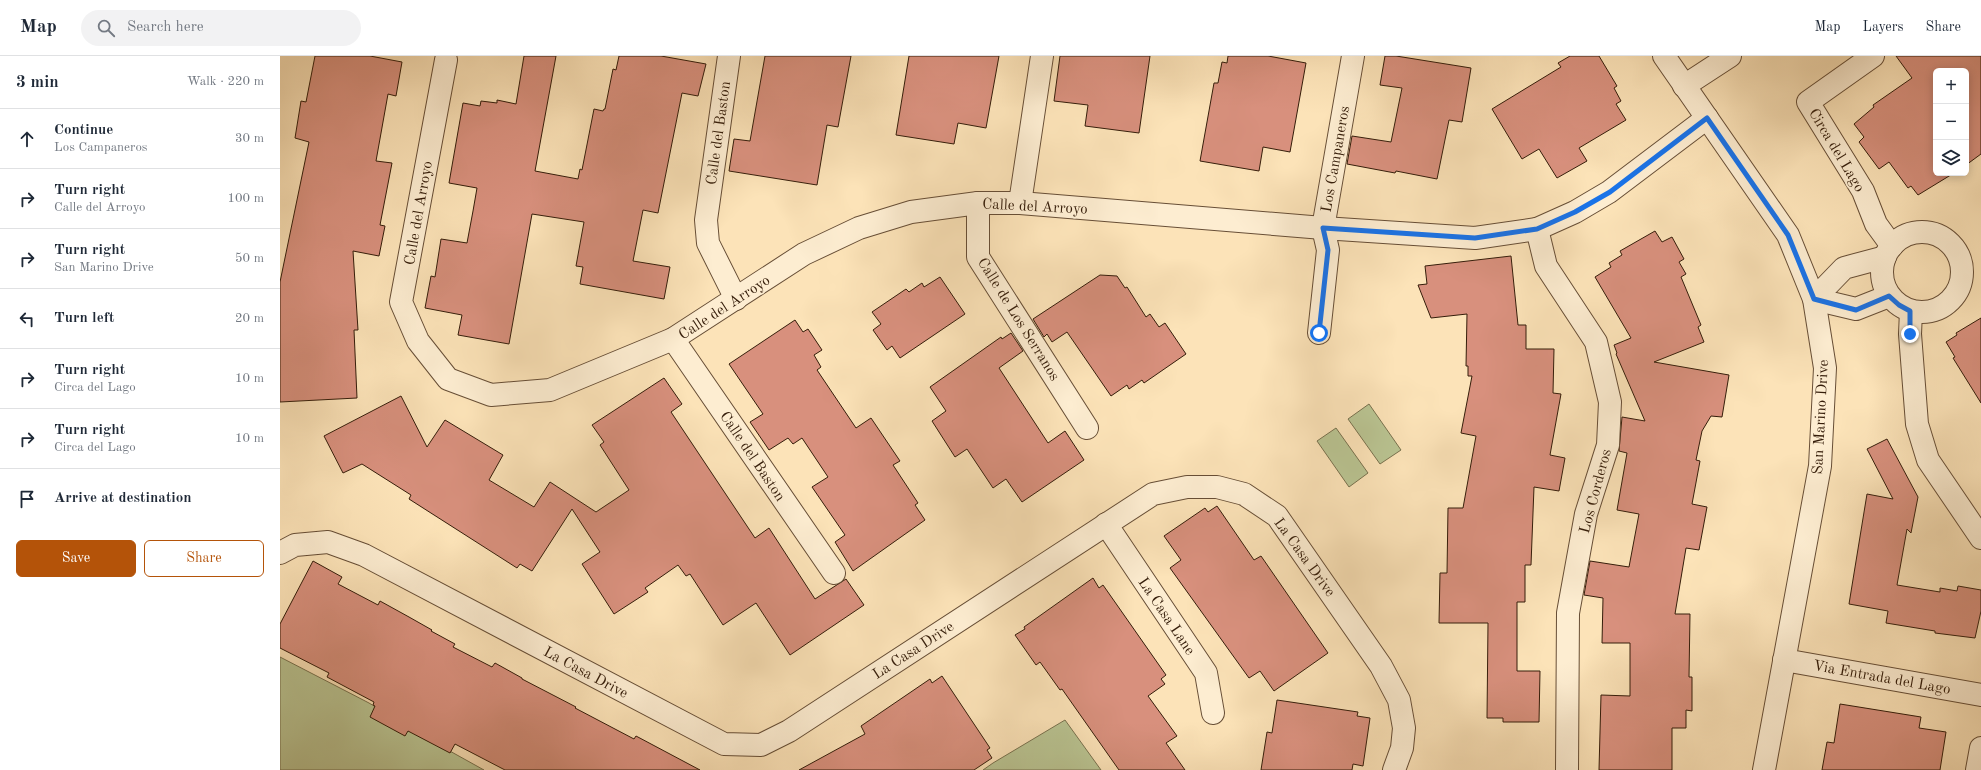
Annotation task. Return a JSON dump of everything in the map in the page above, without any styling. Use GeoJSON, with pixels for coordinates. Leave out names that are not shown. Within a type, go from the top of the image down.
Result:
{"type":"FeatureCollection","features":[{"type":"Feature","properties":{"kind":"street","name":"Calle del Baston"},"geometry":{"type":"LineString","coordinates":[[729,56],[706,220],[708,244],[736,299]]}},
{"type":"Feature","properties":{"kind":"street"},"geometry":{"type":"LineString","coordinates":[[1020,203],[1042,56]]}},
{"type":"Feature","properties":{"kind":"street","name":"Los Campaneros"},"geometry":{"type":"LineString","coordinates":[[1319,333],[1328,250],[1323,228],[1353,56]]}},
{"type":"Feature","properties":{"kind":"street","name":"San Marino Drive"},"geometry":{"type":"LineString","coordinates":[[1664,56],[1788,235],[1814,299],[1825,368],[1820,466],[1764,770]]}},
{"type":"Feature","properties":{"kind":"street"},"geometry":{"type":"LineString","coordinates":[[1684,86],[1730,56]]}},
{"type":"Feature","properties":{"kind":"street","name":"Circa del Lago"},"geometry":{"type":"LineString","coordinates":[[1873,56],[1808,102],[1863,191],[1888,251]]}},
{"type":"Feature","properties":{"kind":"street","name":"Calle del Arroyo"},"geometry":{"type":"LineString","coordinates":[[446,60],[401,302],[418,341],[448,380],[491,395],[550,390],[673,339],[804,254],[859,228],[911,212],[978,203],[1020,203],[1323,228],[1475,238],[1537,229],[1575,212],[1610,192],[1707,118]]}},
{"type":"Feature","properties":{"kind":"street","name":"Calle de Los Serranos"},"geometry":{"type":"LineString","coordinates":[[978,203],[978,257],[1087,428]]}},
{"type":"Feature","properties":{"kind":"street","name":"Los Corderos"},"geometry":{"type":"LineString","coordinates":[[1537,229],[1546,266],[1596,342],[1610,402],[1608,445],[1586,514],[1568,613],[1567,770]]}},
{"type":"Feature","properties":{"kind":"street"},"geometry":{"type":"LineString","coordinates":[[1888,251],[1882,270],[1883,284],[1889,296],[1899,305],[1910,311],[1923,313],[1936,310],[1948,304],[1956,294],[1962,282],[1963,269],[1960,256],[1952,245],[1942,237],[1929,232],[1915,233],[1903,237],[1888,251],[1844,268],[1814,299],[1856,310],[1889,296]]}},
{"type":"Feature","properties":{"kind":"street"},"geometry":{"type":"LineString","coordinates":[[1910,311],[1910,334],[1917,424],[1928,460],[1981,538]]}},
{"type":"Feature","properties":{"kind":"street","name":"Calle del Baston"},"geometry":{"type":"LineString","coordinates":[[673,339],[834,573]]}},
{"type":"Feature","properties":{"kind":"street","name":"La Casa Drive"},"geometry":{"type":"LineString","coordinates":[[280,553],[295,545],[328,542],[364,556],[724,744],[761,745],[789,731],[1153,494],[1187,487],[1217,487],[1244,494],[1277,516],[1381,666],[1399,700],[1404,728],[1402,748],[1394,770]]}},
{"type":"Feature","properties":{"kind":"street","name":"La Casa Lane"},"geometry":{"type":"LineString","coordinates":[[1106,524],[1206,673],[1213,713]]}},
{"type":"Feature","properties":{"kind":"street","name":"Via Entrada del Lago"},"geometry":{"type":"LineString","coordinates":[[1784,660],[1981,695]]}},
{"type":"Feature","properties":{"kind":"street"},"geometry":{"type":"LineString","coordinates":[[1977,770],[1981,748]]}},
{"type":"Feature","properties":{"kind":"green space"},"geometry":{"type":"Polygon","coordinates":[[[1369,404],[1401,450],[1380,464],[1348,419],[1369,404]]]}},
{"type":"Feature","properties":{"kind":"green space"},"geometry":{"type":"Polygon","coordinates":[[[1336,428],[1368,473],[1349,487],[1317,441],[1336,428]]]}},
{"type":"Feature","properties":{"kind":"green space"},"geometry":{"type":"Polygon","coordinates":[[[280,657],[369,703],[484,770],[280,770],[280,657]]]}},
{"type":"Feature","properties":{"kind":"green space"},"geometry":{"type":"Polygon","coordinates":[[[1065,720],[1101,770],[983,770],[993,763],[1065,720]]]}},
{"type":"Feature","properties":{"kind":"building"},"geometry":{"type":"Polygon","coordinates":[[[315,56],[370,56],[402,62],[396,96],[388,94],[376,161],[392,163],[380,225],[385,226],[379,256],[353,251],[358,330],[354,330],[357,398],[280,402],[280,282],[309,142],[295,138],[301,101],[306,102],[315,56]]]}},
{"type":"Feature","properties":{"kind":"building"},"geometry":{"type":"Polygon","coordinates":[[[524,56],[556,56],[535,171],[578,179],[580,169],[582,170],[594,109],[603,111],[605,109],[613,69],[616,70],[619,56],[661,56],[706,64],[698,96],[682,93],[658,213],[643,210],[633,261],[670,267],[664,299],[580,284],[583,267],[576,266],[584,222],[532,214],[509,344],[458,335],[462,315],[425,308],[431,276],[435,277],[441,239],[467,243],[473,211],[477,188],[449,183],[463,103],[480,106],[481,101],[497,103],[497,100],[516,104],[524,56]]]}},
{"type":"Feature","properties":{"kind":"building"},"geometry":{"type":"Polygon","coordinates":[[[765,56],[851,56],[838,127],[827,125],[817,185],[729,171],[734,139],[750,141],[765,56]]]}},
{"type":"Feature","properties":{"kind":"building"},"geometry":{"type":"Polygon","coordinates":[[[909,56],[999,56],[986,128],[958,123],[954,144],[896,135],[909,56]]]}},
{"type":"Feature","properties":{"kind":"building"},"geometry":{"type":"Polygon","coordinates":[[[1060,56],[1150,56],[1139,133],[1085,126],[1088,105],[1054,101],[1060,56]]]}},
{"type":"Feature","properties":{"kind":"building"},"geometry":{"type":"Polygon","coordinates":[[[1228,56],[1268,56],[1306,63],[1290,152],[1263,147],[1259,171],[1200,161],[1214,83],[1218,83],[1222,62],[1227,63],[1228,56]]]}},
{"type":"Feature","properties":{"kind":"building"},"geometry":{"type":"Polygon","coordinates":[[[1385,56],[1396,56],[1471,68],[1462,122],[1449,120],[1437,179],[1347,164],[1352,136],[1391,142],[1402,88],[1380,85],[1385,56]]]}},
{"type":"Feature","properties":{"kind":"building"},"geometry":{"type":"Polygon","coordinates":[[[1570,56],[1599,56],[1617,86],[1614,88],[1621,101],[1616,104],[1626,120],[1579,148],[1587,161],[1557,178],[1539,149],[1522,159],[1492,109],[1561,67],[1558,63],[1570,56]]]}},
{"type":"Feature","properties":{"kind":"building"},"geometry":{"type":"Polygon","coordinates":[[[1896,56],[1981,56],[1981,154],[1969,163],[1969,68],[1933,68],[1933,176],[1949,176],[1918,195],[1911,186],[1908,188],[1889,162],[1879,169],[1859,142],[1864,137],[1854,124],[1874,107],[1873,105],[1912,78],[1896,56]]]}},
{"type":"Feature","properties":{"kind":"building"},"geometry":{"type":"Polygon","coordinates":[[[1655,231],[1662,242],[1672,237],[1684,259],[1679,262],[1686,274],[1681,277],[1701,325],[1698,327],[1704,342],[1654,362],[1729,375],[1722,417],[1711,416],[1702,431],[1696,460],[1700,461],[1692,504],[1707,507],[1699,550],[1686,548],[1675,614],[1690,614],[1689,677],[1692,677],[1692,711],[1686,710],[1686,728],[1672,728],[1672,770],[1599,770],[1601,695],[1630,696],[1630,643],[1602,643],[1603,598],[1584,595],[1590,561],[1629,567],[1639,514],[1617,510],[1627,453],[1619,451],[1622,417],[1645,421],[1616,354],[1614,345],[1631,338],[1595,277],[1611,267],[1609,263],[1622,255],[1620,251],[1655,231]]]}},
{"type":"Feature","properties":{"kind":"building"},"geometry":{"type":"Polygon","coordinates":[[[1511,256],[1518,325],[1526,325],[1526,349],[1554,349],[1553,393],[1561,394],[1550,455],[1565,458],[1559,491],[1534,487],[1531,565],[1525,565],[1525,602],[1517,602],[1517,671],[1540,671],[1539,722],[1503,722],[1503,718],[1487,718],[1488,623],[1439,623],[1440,573],[1447,573],[1448,508],[1463,508],[1476,436],[1461,433],[1472,376],[1468,376],[1468,366],[1466,366],[1467,314],[1431,318],[1418,285],[1427,284],[1425,266],[1511,256]]]}},
{"type":"Feature","properties":{"kind":"building"},"geometry":{"type":"Polygon","coordinates":[[[1100,275],[1117,276],[1125,288],[1127,287],[1146,317],[1150,314],[1159,327],[1165,323],[1186,354],[1144,383],[1142,380],[1129,389],[1127,385],[1111,396],[1067,332],[1052,342],[1047,334],[1044,337],[1033,319],[1100,275]]]}},
{"type":"Feature","properties":{"kind":"building"},"geometry":{"type":"Polygon","coordinates":[[[940,277],[965,314],[900,358],[892,346],[887,350],[873,330],[881,324],[872,312],[906,289],[909,292],[922,283],[924,287],[940,277]]]}},
{"type":"Feature","properties":{"kind":"building"},"geometry":{"type":"Polygon","coordinates":[[[1981,318],[1981,403],[1953,358],[1955,357],[1946,342],[1957,335],[1956,333],[1981,318]]]}},
{"type":"Feature","properties":{"kind":"building"},"geometry":{"type":"Polygon","coordinates":[[[795,320],[803,332],[808,329],[822,350],[814,355],[821,367],[817,370],[856,428],[871,418],[900,461],[893,465],[918,503],[915,505],[925,520],[853,571],[835,542],[845,535],[812,487],[828,477],[802,438],[793,444],[788,438],[769,450],[750,422],[763,414],[729,364],[795,320]]]}},
{"type":"Feature","properties":{"kind":"building"},"geometry":{"type":"Polygon","coordinates":[[[1011,333],[1023,351],[999,368],[1048,443],[1065,431],[1084,460],[1022,502],[1006,479],[993,488],[967,449],[955,457],[932,421],[946,411],[930,387],[1001,337],[1002,339],[1011,333]]]}},
{"type":"Feature","properties":{"kind":"building"},"geometry":{"type":"Polygon","coordinates":[[[664,378],[682,404],[671,412],[755,538],[769,528],[815,599],[846,579],[864,605],[790,655],[756,603],[723,625],[690,574],[686,576],[678,565],[645,588],[648,592],[614,614],[582,564],[600,552],[572,509],[532,571],[520,564],[517,568],[409,499],[411,495],[362,464],[343,473],[324,436],[401,396],[427,447],[445,420],[503,455],[489,480],[534,507],[550,482],[596,512],[629,490],[600,445],[604,442],[592,425],[664,378]]]}},
{"type":"Feature","properties":{"kind":"building"},"geometry":{"type":"Polygon","coordinates":[[[1887,439],[1918,497],[1911,533],[1907,529],[1897,585],[1940,592],[1940,588],[1957,591],[1958,586],[1981,590],[1981,611],[1975,638],[1935,633],[1935,631],[1886,623],[1888,611],[1849,604],[1867,494],[1893,499],[1867,449],[1887,439]]]}},
{"type":"Feature","properties":{"kind":"building"},"geometry":{"type":"Polygon","coordinates":[[[1217,506],[1254,560],[1261,556],[1328,653],[1274,691],[1260,671],[1249,678],[1170,568],[1181,560],[1164,536],[1205,508],[1208,512],[1217,506]]]}},
{"type":"Feature","properties":{"kind":"building"},"geometry":{"type":"Polygon","coordinates":[[[313,561],[342,577],[338,584],[378,605],[380,601],[455,644],[453,647],[492,667],[495,663],[634,739],[636,736],[700,770],[505,770],[455,744],[450,753],[408,731],[405,736],[370,717],[375,706],[373,705],[374,702],[327,677],[329,673],[280,648],[280,624],[313,561]]]}},
{"type":"Feature","properties":{"kind":"building"},"geometry":{"type":"Polygon","coordinates":[[[1093,578],[1099,588],[1103,585],[1166,675],[1161,679],[1165,684],[1148,696],[1177,736],[1166,743],[1185,770],[1119,770],[1062,689],[1060,690],[1040,662],[1036,665],[1015,635],[1093,578]]]}},
{"type":"Feature","properties":{"kind":"building"},"geometry":{"type":"Polygon","coordinates":[[[942,676],[990,748],[987,750],[992,758],[974,770],[799,770],[865,734],[861,726],[930,679],[932,683],[942,676]]]}},
{"type":"Feature","properties":{"kind":"building"},"geometry":{"type":"Polygon","coordinates":[[[1277,700],[1358,712],[1357,716],[1370,718],[1363,766],[1353,764],[1352,770],[1261,770],[1267,732],[1272,733],[1277,700]]]}},
{"type":"Feature","properties":{"kind":"building"},"geometry":{"type":"Polygon","coordinates":[[[1840,704],[1921,717],[1919,728],[1946,732],[1940,770],[1822,770],[1827,742],[1834,743],[1840,704]]]}},
{"type":"Feature","properties":{"kind":"route"},"geometry":{"type":"LineString","coordinates":[[1319,333],[1328,250],[1323,228],[1475,238],[1537,229],[1575,212],[1610,192],[1707,118],[1788,235],[1814,299],[1856,310],[1889,296],[1899,305],[1910,311],[1910,334]]}}]}
